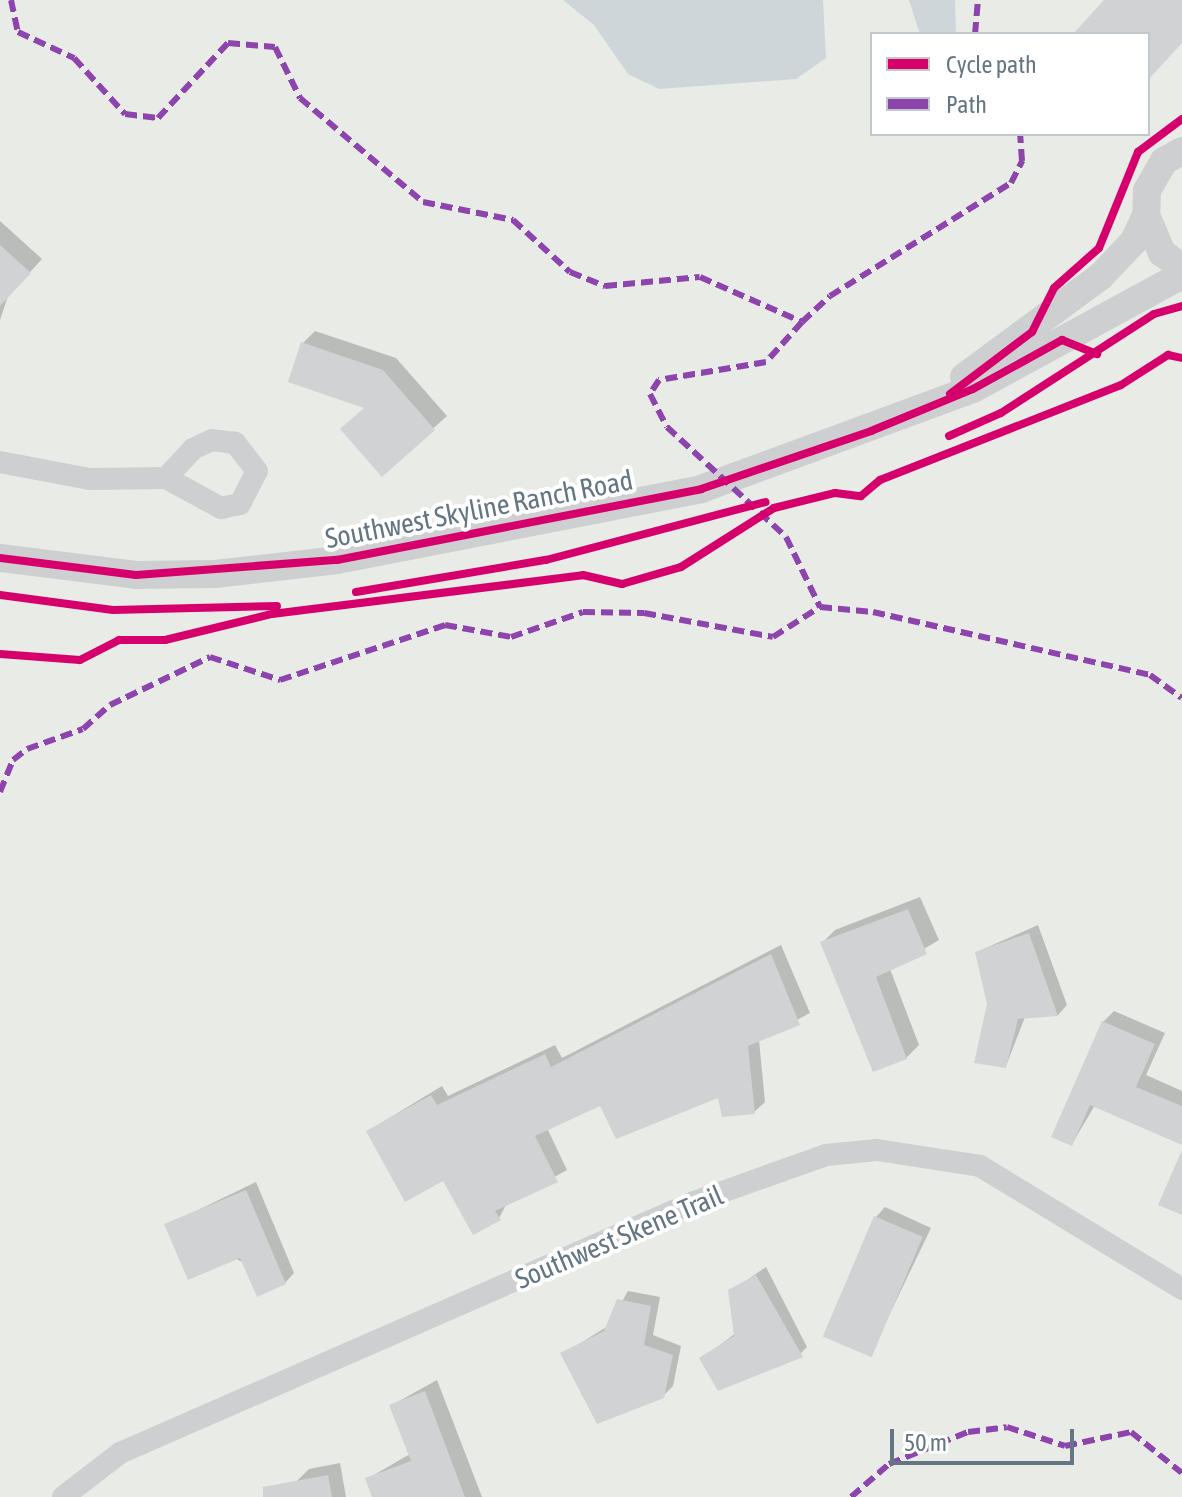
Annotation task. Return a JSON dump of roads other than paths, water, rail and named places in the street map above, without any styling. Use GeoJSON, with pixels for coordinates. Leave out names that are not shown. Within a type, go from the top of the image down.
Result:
{"type":"FeatureCollection","features":[{"type":"Feature","properties":{"kind":"street"},"geometry":{"type":"LineString","coordinates":[[950,394],[1113,265],[1146,215],[1159,171],[1182,151]]}},
{"type":"Feature","properties":{"kind":"street"},"geometry":{"type":"LineString","coordinates":[[1146,215],[1162,253],[1182,267]]}},
{"type":"Feature","properties":{"kind":"street"},"geometry":{"type":"LineString","coordinates":[[950,394],[973,389],[1182,275]]}},
{"type":"Feature","properties":{"kind":"street","name":"Southwest Skyline Ranch Road"},"geometry":{"type":"LineString","coordinates":[[0,558],[136,575],[337,560],[701,489],[871,431],[950,394]]}},
{"type":"Feature","properties":{"kind":"street"},"geometry":{"type":"LineString","coordinates":[[0,462],[89,479],[166,478]]}},
{"type":"Feature","properties":{"kind":"street","name":"Southwest Skene Trail"},"geometry":{"type":"LineString","coordinates":[[63,1497],[120,1453],[694,1202],[826,1155],[877,1150],[980,1166],[1182,1289]]}}]}
